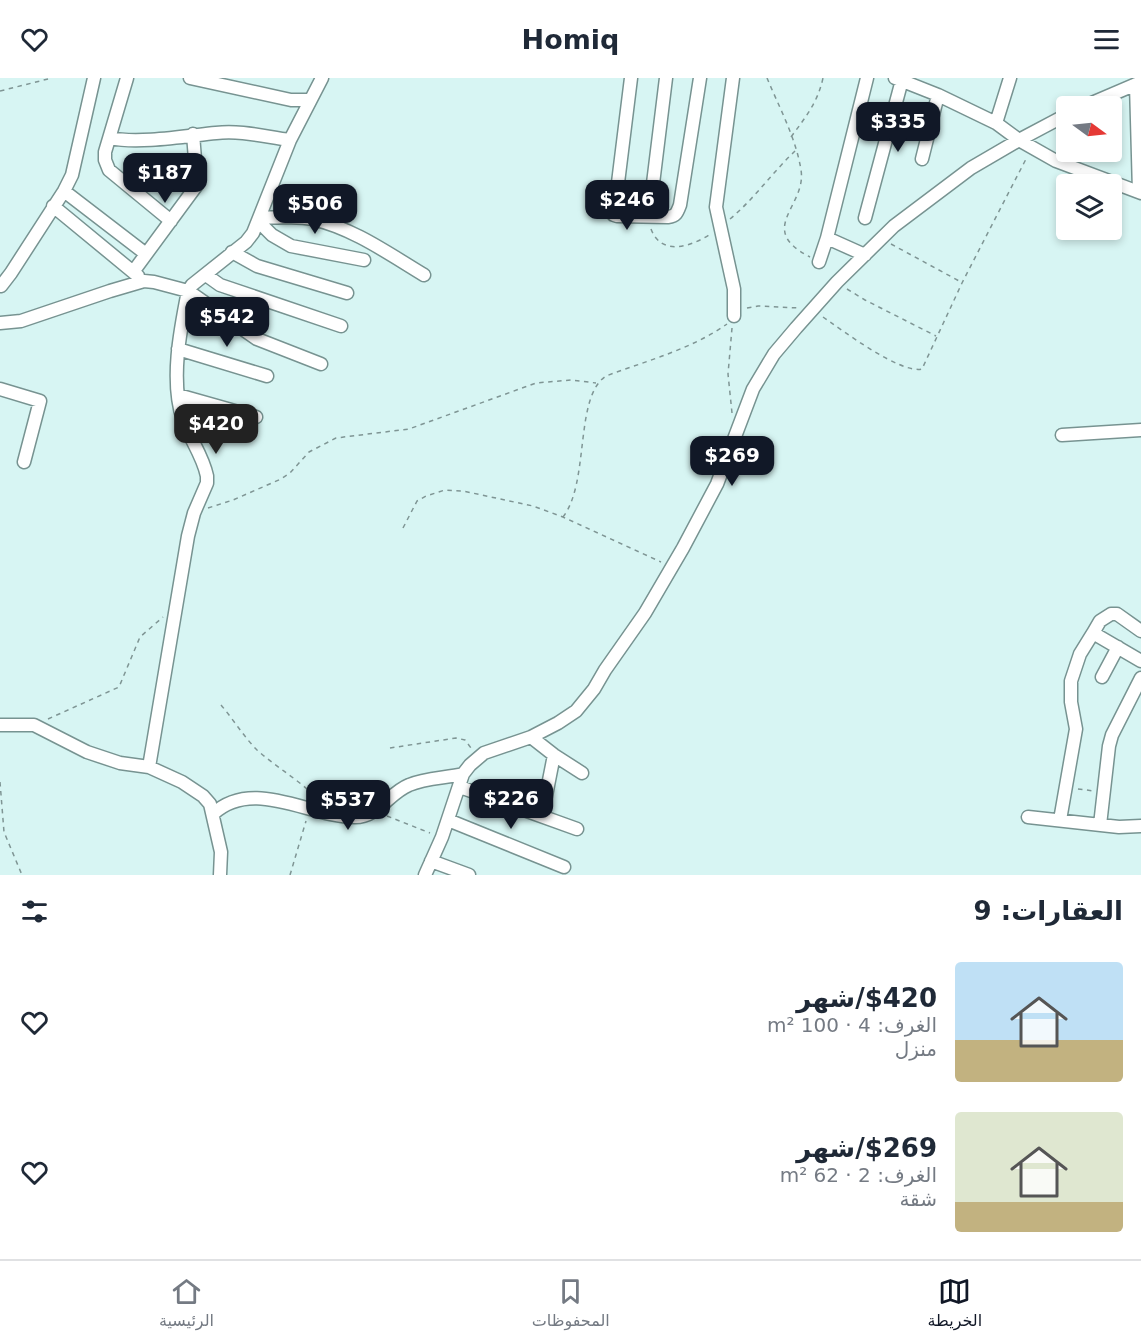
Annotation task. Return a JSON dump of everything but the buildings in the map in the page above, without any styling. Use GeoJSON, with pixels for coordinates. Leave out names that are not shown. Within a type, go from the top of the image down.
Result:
{"type":"FeatureCollection","features":[{"type":"Feature","properties":{"kind":"street"},"geometry":{"type":"LineString","coordinates":[[1,285],[64,191],[77,160],[94,78]]}},
{"type":"Feature","properties":{"kind":"street"},"geometry":{"type":"LineString","coordinates":[[127,78],[105,152],[105,160],[109,171],[171,221]]}},
{"type":"Feature","properties":{"kind":"street"},"geometry":{"type":"LineString","coordinates":[[190,78],[291,100],[309,100]]}},
{"type":"Feature","properties":{"kind":"street"},"geometry":{"type":"LineString","coordinates":[[149,766],[188,536],[194,513],[207,483],[207,476],[183,420],[178,395],[178,348],[188,291],[192,285],[246,242],[260,220],[290,140],[322,78]]}},
{"type":"Feature","properties":{"kind":"street"},"geometry":{"type":"LineString","coordinates":[[631,78],[614,215],[668,217],[677,214],[700,78]]}},
{"type":"Feature","properties":{"kind":"street"},"geometry":{"type":"LineString","coordinates":[[649,216],[666,78]]}},
{"type":"Feature","properties":{"kind":"street"},"geometry":{"type":"LineString","coordinates":[[734,78],[716,207],[732,272],[734,316]]}},
{"type":"Feature","properties":{"kind":"street"},"geometry":{"type":"LineString","coordinates":[[819,262],[867,78]]}},
{"type":"Feature","properties":{"kind":"street"},"geometry":{"type":"LineString","coordinates":[[996,123],[1010,78]]}},
{"type":"Feature","properties":{"kind":"street"},"geometry":{"type":"LineString","coordinates":[[865,218],[898,79],[996,123],[1019,140],[1056,161],[1140,192],[1139,83],[1108,96]]}},
{"type":"Feature","properties":{"kind":"street"},"geometry":{"type":"LineString","coordinates":[[922,159],[938,95]]}},
{"type":"Feature","properties":{"kind":"street"},"geometry":{"type":"LineString","coordinates":[[425,875],[442,837],[462,780],[475,761],[484,753],[531,737],[558,723],[585,702],[645,613],[672,568],[717,484],[736,438],[746,405],[764,368],[796,328],[837,282],[894,226],[971,168],[1056,120]]}},
{"type":"Feature","properties":{"kind":"street"},"geometry":{"type":"LineString","coordinates":[[110,138],[120,140],[239,133],[290,140]]}},
{"type":"Feature","properties":{"kind":"street"},"geometry":{"type":"LineString","coordinates":[[133,272],[197,185],[193,134]]}},
{"type":"Feature","properties":{"kind":"street"},"geometry":{"type":"LineString","coordinates":[[64,191],[146,254]]}},
{"type":"Feature","properties":{"kind":"street"},"geometry":{"type":"LineString","coordinates":[[53,206],[144,281]]}},
{"type":"Feature","properties":{"kind":"street"},"geometry":{"type":"LineString","coordinates":[[260,220],[311,219],[337,226],[424,275]]}},
{"type":"Feature","properties":{"kind":"street"},"geometry":{"type":"LineString","coordinates":[[260,220],[272,235],[291,246],[364,260]]}},
{"type":"Feature","properties":{"kind":"street"},"geometry":{"type":"LineString","coordinates":[[827,238],[865,255]]}},
{"type":"Feature","properties":{"kind":"street"},"geometry":{"type":"LineString","coordinates":[[232,252],[257,266],[346,293]]}},
{"type":"Feature","properties":{"kind":"street"},"geometry":{"type":"LineString","coordinates":[[206,275],[220,285],[341,326]]}},
{"type":"Feature","properties":{"kind":"street"},"geometry":{"type":"LineString","coordinates":[[0,323],[21,321],[144,281],[188,291],[257,339],[321,364]]}},
{"type":"Feature","properties":{"kind":"street"},"geometry":{"type":"LineString","coordinates":[[178,348],[267,376]]}},
{"type":"Feature","properties":{"kind":"street"},"geometry":{"type":"LineString","coordinates":[[0,389],[40,401],[24,462]]}},
{"type":"Feature","properties":{"kind":"street"},"geometry":{"type":"LineString","coordinates":[[178,395],[256,417]]}},
{"type":"Feature","properties":{"kind":"street"},"geometry":{"type":"LineString","coordinates":[[1062,435],[1141,430]]}},
{"type":"Feature","properties":{"kind":"street"},"geometry":{"type":"LineString","coordinates":[[1060,820],[1076,729],[1071,702],[1071,681],[1080,654],[1100,621],[1111,614],[1120,617],[1141,631]]}},
{"type":"Feature","properties":{"kind":"street"},"geometry":{"type":"LineString","coordinates":[[1093,633],[1141,661]]}},
{"type":"Feature","properties":{"kind":"street"},"geometry":{"type":"LineString","coordinates":[[1102,677],[1118,647]]}},
{"type":"Feature","properties":{"kind":"street"},"geometry":{"type":"LineString","coordinates":[[1100,825],[1112,735],[1141,678]]}},
{"type":"Feature","properties":{"kind":"street"},"geometry":{"type":"LineString","coordinates":[[0,725],[34,725],[102,758],[120,763],[149,766],[182,782],[203,796],[213,814],[221,852],[220,875]]}},
{"type":"Feature","properties":{"kind":"street"},"geometry":{"type":"LineString","coordinates":[[531,737],[582,773]]}},
{"type":"Feature","properties":{"kind":"street"},"geometry":{"type":"LineString","coordinates":[[542,816],[554,755]]}},
{"type":"Feature","properties":{"kind":"street"},"geometry":{"type":"LineString","coordinates":[[213,814],[229,802],[252,798],[278,800],[329,813],[365,816],[376,810],[402,788],[411,784],[462,780],[577,829]]}},
{"type":"Feature","properties":{"kind":"street"},"geometry":{"type":"LineString","coordinates":[[1028,817],[1119,827],[1141,826]]}},
{"type":"Feature","properties":{"kind":"street"},"geometry":{"type":"LineString","coordinates":[[447,820],[564,867]]}},
{"type":"Feature","properties":{"kind":"street"},"geometry":{"type":"LineString","coordinates":[[431,861],[469,875]]}},
{"type":"Feature","properties":{"kind":"path"},"geometry":{"type":"LineString","coordinates":[[0,91],[52,78]]}},
{"type":"Feature","properties":{"kind":"path"},"geometry":{"type":"LineString","coordinates":[[791,137],[819,95],[823,78]]}},
{"type":"Feature","properties":{"kind":"path"},"geometry":{"type":"LineString","coordinates":[[881,239],[962,283]]}},
{"type":"Feature","properties":{"kind":"path"},"geometry":{"type":"LineString","coordinates":[[733,418],[728,374],[734,316]]}},
{"type":"Feature","properties":{"kind":"path"},"geometry":{"type":"LineString","coordinates":[[194,513],[233,500],[281,479],[291,472],[309,452],[336,438],[409,429],[536,383],[571,380],[597,384]]}},
{"type":"Feature","properties":{"kind":"path"},"geometry":{"type":"LineString","coordinates":[[403,528],[417,501],[445,490],[462,491],[533,506],[563,517],[672,568]]}},
{"type":"Feature","properties":{"kind":"path"},"geometry":{"type":"LineString","coordinates":[[34,725],[119,687],[140,637],[162,617],[174,612]]}},
{"type":"Feature","properties":{"kind":"path"},"geometry":{"type":"LineString","coordinates":[[221,705],[255,748],[307,788],[329,813]]}},
{"type":"Feature","properties":{"kind":"path"},"geometry":{"type":"LineString","coordinates":[[390,748],[456,738],[462,739],[470,746],[475,761]]}},
{"type":"Feature","properties":{"kind":"path"},"geometry":{"type":"LineString","coordinates":[[0,782],[4,832],[22,875]]}},
{"type":"Feature","properties":{"kind":"path"},"geometry":{"type":"LineString","coordinates":[[1065,788],[1104,792]]}},
{"type":"Feature","properties":{"kind":"path"},"geometry":{"type":"LineString","coordinates":[[290,875],[310,808]]}},
{"type":"Feature","properties":{"kind":"path"},"geometry":{"type":"LineString","coordinates":[[376,810],[442,837]]}}]}
